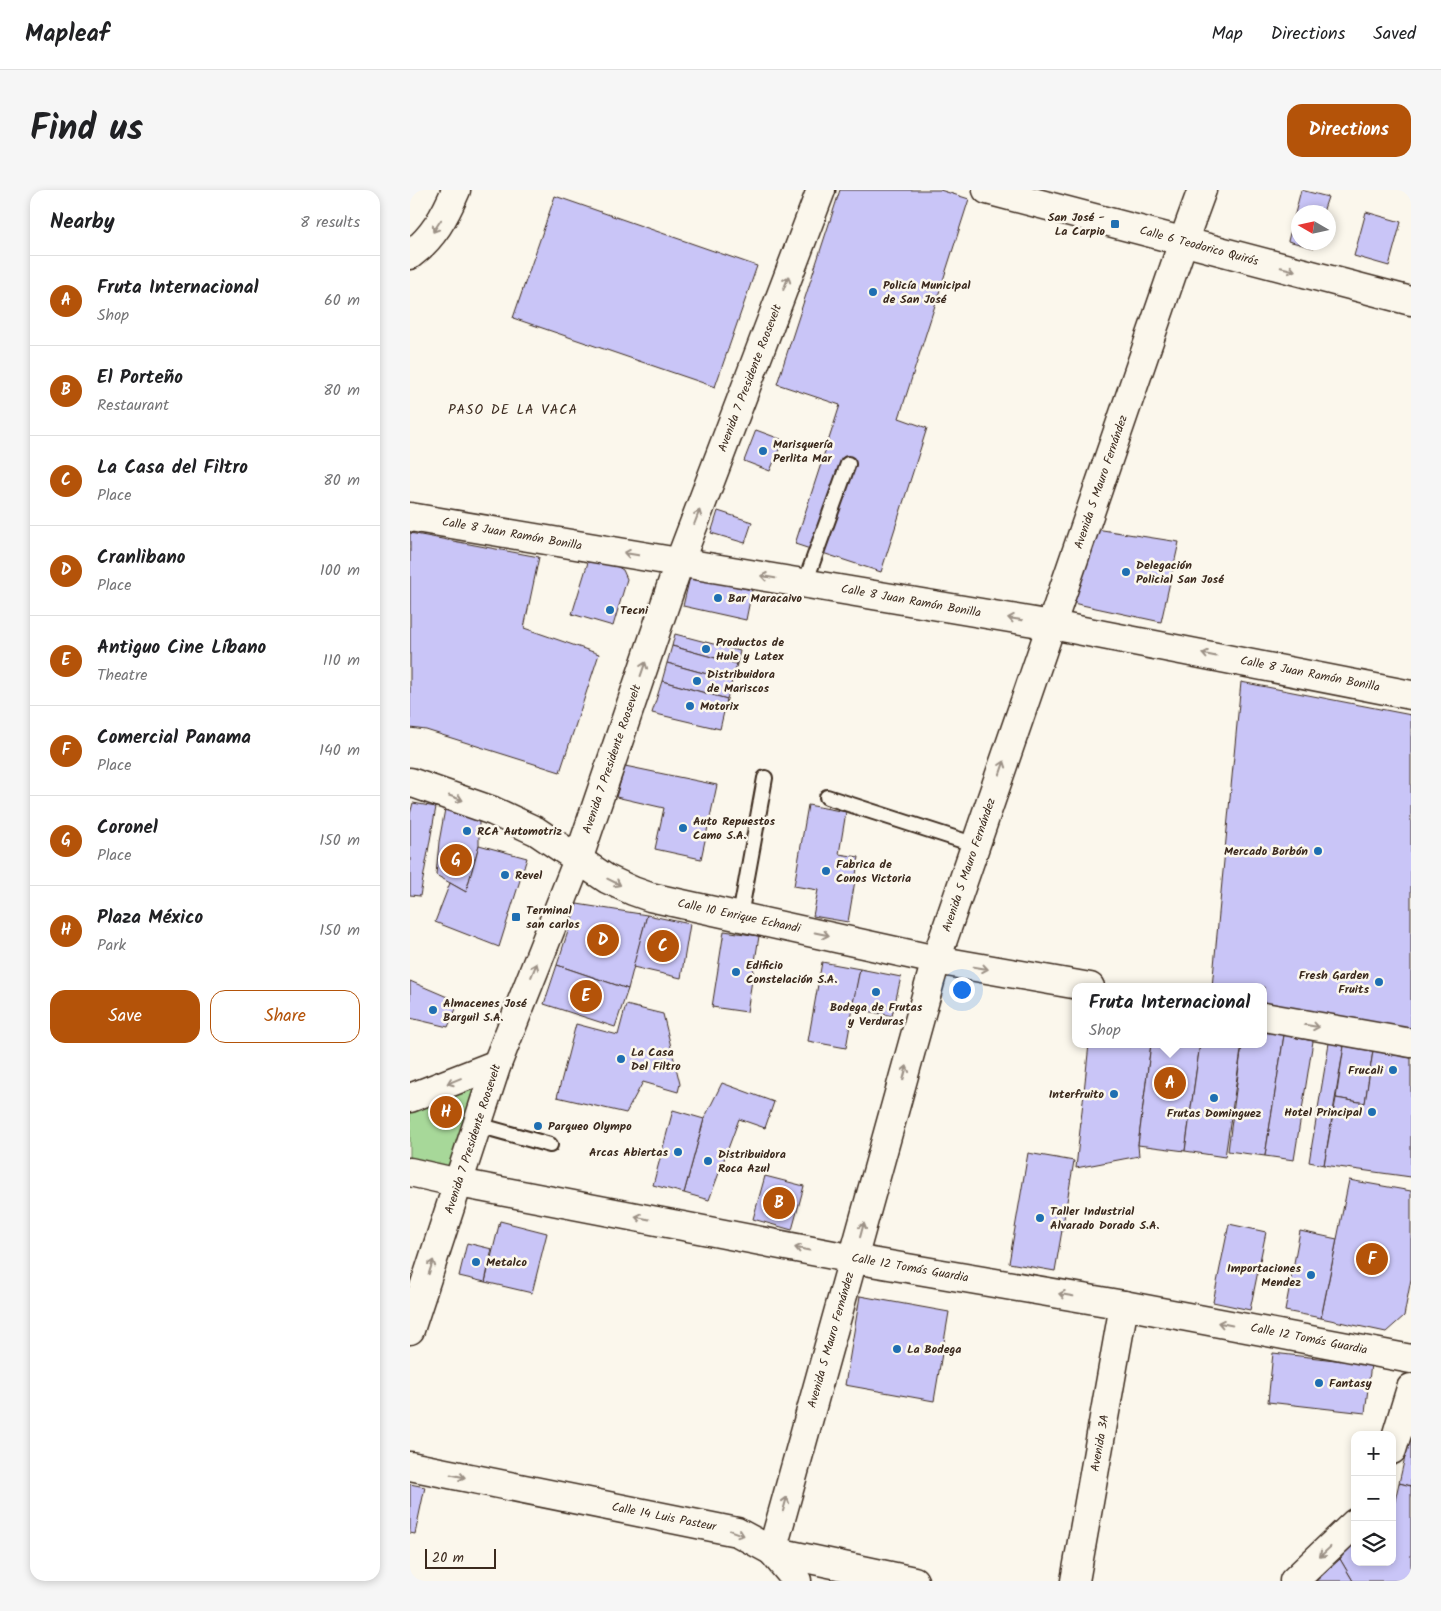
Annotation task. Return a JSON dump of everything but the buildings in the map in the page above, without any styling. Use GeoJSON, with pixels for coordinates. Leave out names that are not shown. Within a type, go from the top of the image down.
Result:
{"type":"FeatureCollection","features":[{"type":"Feature","properties":{"kind":"street"},"geometry":{"type":"LineString","coordinates":[[410,255],[424,245],[437,227],[456,190]]}},
{"type":"Feature","properties":{"kind":"street","name":"Avenida 7 Presidente Roosevelt"},"geometry":{"type":"LineString","coordinates":[[410,1330],[497,1064],[578,860],[679,563],[821,190]]}},
{"type":"Feature","properties":{"kind":"street","name":"Calle 6 Teodorico Quirós"},"geometry":{"type":"LineString","coordinates":[[987,190],[1411,300]]}},
{"type":"Feature","properties":{"kind":"street","name":"Avenida 5 Mauro Fernández"},"geometry":{"type":"LineString","coordinates":[[772,1551],[936,960],[1202,190]]}},
{"type":"Feature","properties":{"kind":"street","name":"Calle 8 Juan Ramón Bonilla"},"geometry":{"type":"LineString","coordinates":[[410,517],[1052,625],[1411,695]]}},
{"type":"Feature","properties":{"kind":"street","name":"Calle 10 Enrique Echandi"},"geometry":{"type":"LineString","coordinates":[[410,782],[493,811],[536,830],[607,879],[633,891],[936,960],[1072,984]]}},
{"type":"Feature","properties":{"kind":"street"},"geometry":{"type":"LineString","coordinates":[[1267,1018],[1411,1043]]}},
{"type":"Feature","properties":{"kind":"street"},"geometry":{"type":"LineString","coordinates":[[410,1098],[497,1064]]}},
{"type":"Feature","properties":{"kind":"street","name":"Calle 12 Tomás Guardia"},"geometry":{"type":"LineString","coordinates":[[410,1172],[459,1184],[854,1259],[1124,1305],[1411,1358]]}},
{"type":"Feature","properties":{"kind":"street","name":"Avenida 3A"},"geometry":{"type":"LineString","coordinates":[[1075,1581],[1124,1305]]}},
{"type":"Feature","properties":{"kind":"street"},"geometry":{"type":"LineString","coordinates":[[1396,1437],[1411,1388]]}},
{"type":"Feature","properties":{"kind":"street","name":"Calle 14 Luis Pasteur"},"geometry":{"type":"LineString","coordinates":[[410,1466],[737,1532],[772,1551],[873,1577],[914,1581]]}},
{"type":"Feature","properties":{"kind":"street"},"geometry":{"type":"LineString","coordinates":[[1294,1581],[1351,1527]]}},
{"type":"Feature","properties":{"kind":"street"},"geometry":{"type":"LineString","coordinates":[[772,1551],[797,1581]]}},
{"type":"Feature","properties":{"kind":"lane"},"geometry":{"type":"LineString","coordinates":[[805,583],[848,464]]}},
{"type":"Feature","properties":{"kind":"lane"},"geometry":{"type":"LineString","coordinates":[[740,916],[764,778]]}},
{"type":"Feature","properties":{"kind":"lane"},"geometry":{"type":"LineString","coordinates":[[827,797],[976,845]]}},
{"type":"Feature","properties":{"kind":"lane"},"geometry":{"type":"LineString","coordinates":[[478,1125],[550,1145]]}},
{"type":"Feature","properties":{"kind":"green space"},"geometry":{"type":"Polygon","coordinates":[[[497,1064],[459,1183],[410,1172],[410,1098],[497,1064]]]}},
{"type":"Feature","properties":{"kind":"place","name":"San José - La Carpio"},"geometry":{"type":"Point","coordinates":[1115,224]}},
{"type":"Feature","properties":{"kind":"place","name":"Policía Municipal de San José"},"geometry":{"type":"Point","coordinates":[873,292]}},
{"type":"Feature","properties":{"kind":"place","name":"Marisquería Perlita Mar"},"geometry":{"type":"Point","coordinates":[763,451]}},
{"type":"Feature","properties":{"kind":"place","name":"Delegación Policial San José"},"geometry":{"type":"Point","coordinates":[1126,572]}},
{"type":"Feature","properties":{"kind":"place","name":"Bar Maracaivo"},"geometry":{"type":"Point","coordinates":[718,598]}},
{"type":"Feature","properties":{"kind":"place","name":"Tecni"},"geometry":{"type":"Point","coordinates":[610,610]}},
{"type":"Feature","properties":{"kind":"place","name":"Productos de Hule y Latex"},"geometry":{"type":"Point","coordinates":[706,649]}},
{"type":"Feature","properties":{"kind":"place","name":"Distribuidora de Mariscos"},"geometry":{"type":"Point","coordinates":[697,681]}},
{"type":"Feature","properties":{"kind":"place","name":"Motorix"},"geometry":{"type":"Point","coordinates":[690,706]}},
{"type":"Feature","properties":{"kind":"place","name":"Auto Repuestos Camo S.A."},"geometry":{"type":"Point","coordinates":[683,828]}},
{"type":"Feature","properties":{"kind":"place","name":"RCA Automotriz"},"geometry":{"type":"Point","coordinates":[467,831]}},
{"type":"Feature","properties":{"kind":"place","name":"Mercado Borbón"},"geometry":{"type":"Point","coordinates":[1318,851]}},
{"type":"Feature","properties":{"kind":"place","name":"Coronel"},"geometry":{"type":"Point","coordinates":[456,860]}},
{"type":"Feature","properties":{"kind":"place","name":"Fabrica de Conos Victoria"},"geometry":{"type":"Point","coordinates":[826,871]}},
{"type":"Feature","properties":{"kind":"place","name":"Revel"},"geometry":{"type":"Point","coordinates":[505,875]}},
{"type":"Feature","properties":{"kind":"place","name":"Terminal san carlos"},"geometry":{"type":"Point","coordinates":[516,917]}},
{"type":"Feature","properties":{"kind":"place","name":"Cranlibano"},"geometry":{"type":"Point","coordinates":[603,940]}},
{"type":"Feature","properties":{"kind":"place","name":"La Casa del Filtro"},"geometry":{"type":"Point","coordinates":[663,946]}},
{"type":"Feature","properties":{"kind":"place","name":"Edificio Constelación S.A."},"geometry":{"type":"Point","coordinates":[736,972]}},
{"type":"Feature","properties":{"kind":"place","name":"Fresh Garden Fruits"},"geometry":{"type":"Point","coordinates":[1379,982]}},
{"type":"Feature","properties":{"kind":"place","name":"Bodega de Frutas y Verduras"},"geometry":{"type":"Point","coordinates":[876,992]}},
{"type":"Feature","properties":{"kind":"place","name":"Antiguo Cine Líbano"},"geometry":{"type":"Point","coordinates":[586,996]}},
{"type":"Feature","properties":{"kind":"place","name":"Almacenes José Barguil S.A."},"geometry":{"type":"Point","coordinates":[433,1010]}},
{"type":"Feature","properties":{"kind":"place","name":"La Casa Del Filtro"},"geometry":{"type":"Point","coordinates":[621,1059]}},
{"type":"Feature","properties":{"kind":"place","name":"Frucali"},"geometry":{"type":"Point","coordinates":[1393,1070]}},
{"type":"Feature","properties":{"kind":"place","name":"Fruta Internacional"},"geometry":{"type":"Point","coordinates":[1170,1083]}},
{"type":"Feature","properties":{"kind":"place","name":"Interfruito"},"geometry":{"type":"Point","coordinates":[1114,1094]}},
{"type":"Feature","properties":{"kind":"place","name":"Frutas Dominguez"},"geometry":{"type":"Point","coordinates":[1214,1098]}},
{"type":"Feature","properties":{"kind":"place","name":"Plaza México"},"geometry":{"type":"Point","coordinates":[446,1112]}},
{"type":"Feature","properties":{"kind":"place","name":"Hotel Principal"},"geometry":{"type":"Point","coordinates":[1372,1112]}},
{"type":"Feature","properties":{"kind":"place","name":"Parqueo Olympo"},"geometry":{"type":"Point","coordinates":[538,1126]}},
{"type":"Feature","properties":{"kind":"place","name":"Arcas Abiertas"},"geometry":{"type":"Point","coordinates":[678,1152]}},
{"type":"Feature","properties":{"kind":"place","name":"Distribuidora Roca Azul"},"geometry":{"type":"Point","coordinates":[708,1161]}},
{"type":"Feature","properties":{"kind":"place","name":"El Porteño"},"geometry":{"type":"Point","coordinates":[779,1203]}},
{"type":"Feature","properties":{"kind":"place","name":"Taller Industrial Alvarado Dorado S.A."},"geometry":{"type":"Point","coordinates":[1040,1218]}},
{"type":"Feature","properties":{"kind":"place","name":"Comercial Panama"},"geometry":{"type":"Point","coordinates":[1372,1259]}},
{"type":"Feature","properties":{"kind":"place","name":"Metalco"},"geometry":{"type":"Point","coordinates":[476,1262]}},
{"type":"Feature","properties":{"kind":"place","name":"Importaciones Mendez"},"geometry":{"type":"Point","coordinates":[1311,1275]}},
{"type":"Feature","properties":{"kind":"place","name":"La Bodega"},"geometry":{"type":"Point","coordinates":[897,1349]}},
{"type":"Feature","properties":{"kind":"place","name":"Fantasy"},"geometry":{"type":"Point","coordinates":[1319,1383]}},
{"type":"Feature","properties":{"kind":"district","name":"PASO DE LA VACA"},"geometry":{"type":"Point","coordinates":[513,410]}}]}
